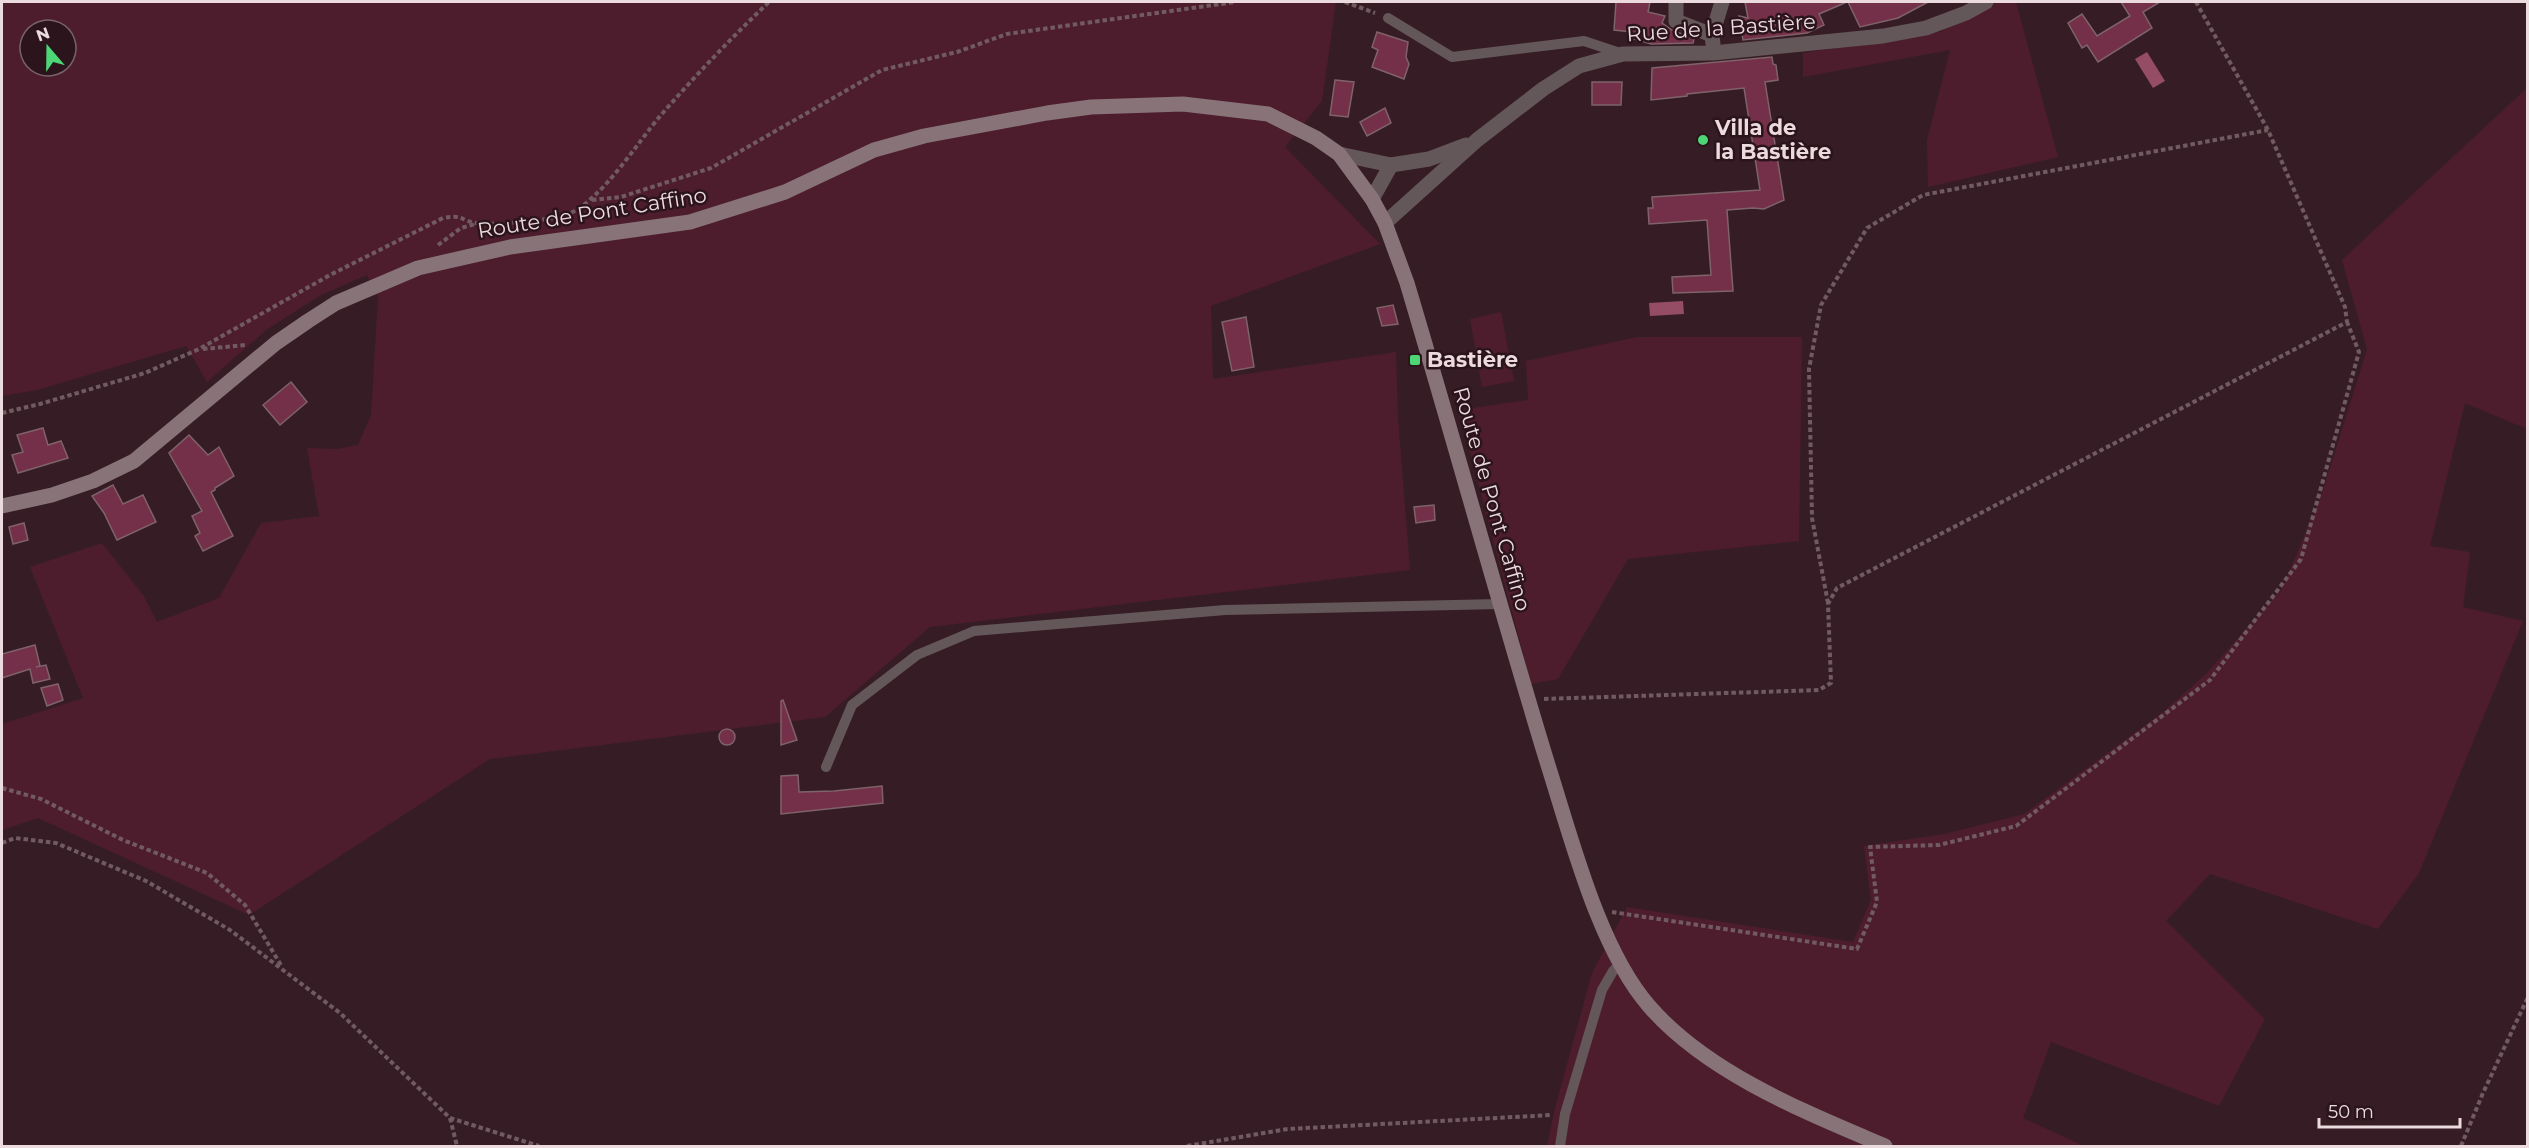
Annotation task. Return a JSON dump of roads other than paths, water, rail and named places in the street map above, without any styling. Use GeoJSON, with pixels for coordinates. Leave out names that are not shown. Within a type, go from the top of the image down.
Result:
{"type":"FeatureCollection","features":[{"type":"Feature","properties":{"kind":"street"},"geometry":{"type":"LineString","coordinates":[[1676,2],[1676,21],[1712,35]]}},
{"type":"Feature","properties":{"kind":"street"},"geometry":{"type":"LineString","coordinates":[[1713,53],[1712,35],[1722,2]]}},
{"type":"Feature","properties":{"kind":"street","name":"Rue de la Bastière"},"geometry":{"type":"LineString","coordinates":[[1477,140],[1543,89],[1579,66],[1623,54],[1713,53],[1882,36],[1915,30],[1966,13],[1986,2]]}},
{"type":"Feature","properties":{"kind":"street","name":"Route de Pont Caffino"},"geometry":{"type":"LineString","coordinates":[[2,506],[52,495],[93,482],[134,461],[276,343],[336,303],[379,283],[426,266],[510,247],[690,222],[785,192],[874,150],[924,136],[1047,112],[1091,107],[1184,104],[1268,114],[1316,138],[1339,154],[1372,200],[1385,223],[1407,283],[1528,700],[1574,849],[1620,964],[1648,1005],[1683,1039],[1730,1073],[1885,1146]]}},
{"type":"Feature","properties":{"kind":"street"},"geometry":{"type":"LineString","coordinates":[[1339,154],[1391,165],[1429,159],[1477,140]]}},
{"type":"Feature","properties":{"kind":"street"},"geometry":{"type":"LineString","coordinates":[[1385,223],[1477,140]]}},
{"type":"Feature","properties":{"kind":"street"},"geometry":{"type":"LineString","coordinates":[[1372,200],[1391,165]]}},
{"type":"Feature","properties":{"kind":"lane"},"geometry":{"type":"LineString","coordinates":[[1388,18],[1452,57],[1584,41],[1623,54]]}},
{"type":"Feature","properties":{"kind":"lane"},"geometry":{"type":"LineString","coordinates":[[826,767],[852,705],[916,655],[974,631],[1225,610],[1500,604]]}},
{"type":"Feature","properties":{"kind":"lane"},"geometry":{"type":"LineString","coordinates":[[1560,1146],[1565,1114],[1602,990],[1613,970],[1620,964]]}},
{"type":"Feature","properties":{"kind":"place","name":"Villa de la Bastière"},"geometry":{"type":"Point","coordinates":[1703,140]}},
{"type":"Feature","properties":{"kind":"place","name":"Bastière"},"geometry":{"type":"Point","coordinates":[1415,360]}}]}
